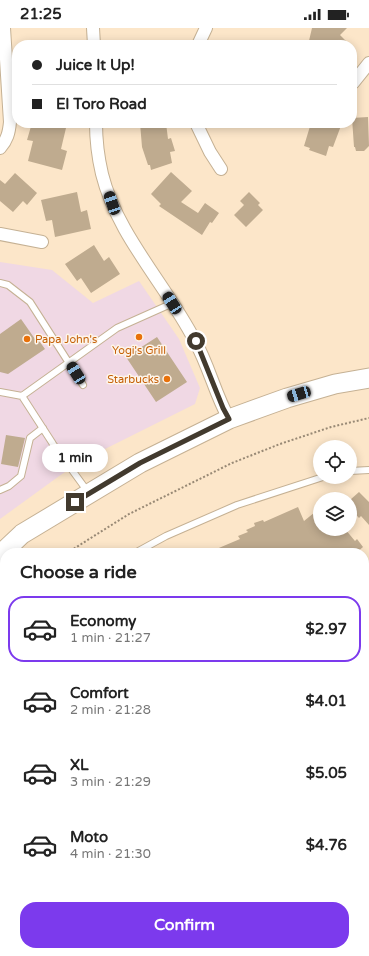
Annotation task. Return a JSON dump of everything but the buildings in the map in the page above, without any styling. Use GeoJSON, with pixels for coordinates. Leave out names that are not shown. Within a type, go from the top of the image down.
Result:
{"type":"FeatureCollection","features":[{"type":"Feature","properties":{"kind":"main road"},"geometry":{"type":"LineString","coordinates":[[7,548],[22,534],[140,463],[229,419],[287,398],[335,384],[369,378]]}},
{"type":"Feature","properties":{"kind":"street"},"geometry":{"type":"LineString","coordinates":[[0,148],[6,142],[9,132],[4,28]]}},
{"type":"Feature","properties":{"kind":"street"},"geometry":{"type":"LineString","coordinates":[[93,28],[94,40]]}},
{"type":"Feature","properties":{"kind":"street"},"geometry":{"type":"LineString","coordinates":[[200,40],[206,28]]}},
{"type":"Feature","properties":{"kind":"street"},"geometry":{"type":"LineString","coordinates":[[357,78],[369,63]]}},
{"type":"Feature","properties":{"kind":"street"},"geometry":{"type":"LineString","coordinates":[[96,128],[96,143],[102,174],[112,203],[126,231],[196,341],[223,408],[229,419]]}},
{"type":"Feature","properties":{"kind":"street"},"geometry":{"type":"LineString","coordinates":[[198,128],[210,152],[221,169]]}},
{"type":"Feature","properties":{"kind":"street"},"geometry":{"type":"LineString","coordinates":[[0,234],[42,242]]}},
{"type":"Feature","properties":{"kind":"lane"},"geometry":{"type":"LineString","coordinates":[[0,283],[8,285],[30,302],[83,385]]}},
{"type":"Feature","properties":{"kind":"lane"},"geometry":{"type":"LineString","coordinates":[[0,392],[22,396],[117,328],[172,303]]}},
{"type":"Feature","properties":{"kind":"lane"},"geometry":{"type":"LineString","coordinates":[[22,396],[89,493]]}},
{"type":"Feature","properties":{"kind":"lane"},"geometry":{"type":"LineString","coordinates":[[0,490],[21,476],[30,438],[43,428]]}},
{"type":"Feature","properties":{"kind":"lane"},"geometry":{"type":"LineString","coordinates":[[357,471],[369,470]]}},
{"type":"Feature","properties":{"kind":"lane"},"geometry":{"type":"LineString","coordinates":[[144,548],[166,536],[237,505],[313,480]]}},
{"type":"Feature","properties":{"kind":"path"},"geometry":{"type":"LineString","coordinates":[[75,548],[129,514],[232,463],[280,444],[369,418]]}},
{"type":"Feature","properties":{"kind":"shaded area"},"geometry":{"type":"Polygon","coordinates":[[[0,262],[52,270],[93,303],[139,281],[179,339],[200,388],[195,404],[87,458],[62,474],[0,519],[0,262]]]}},
{"type":"Feature","properties":{"kind":"place","name":"Yogi's Grill"},"geometry":{"type":"Point","coordinates":[139,337]}},
{"type":"Feature","properties":{"kind":"place","name":"Papa John's"},"geometry":{"type":"Point","coordinates":[27,339]}},
{"type":"Feature","properties":{"kind":"place","name":"Starbucks"},"geometry":{"type":"Point","coordinates":[167,379]}},
{"type":"Feature","properties":{"kind":"route"},"geometry":{"type":"LineString","coordinates":[[75,502],[140,463],[229,419],[223,408],[196,341]]}}]}
